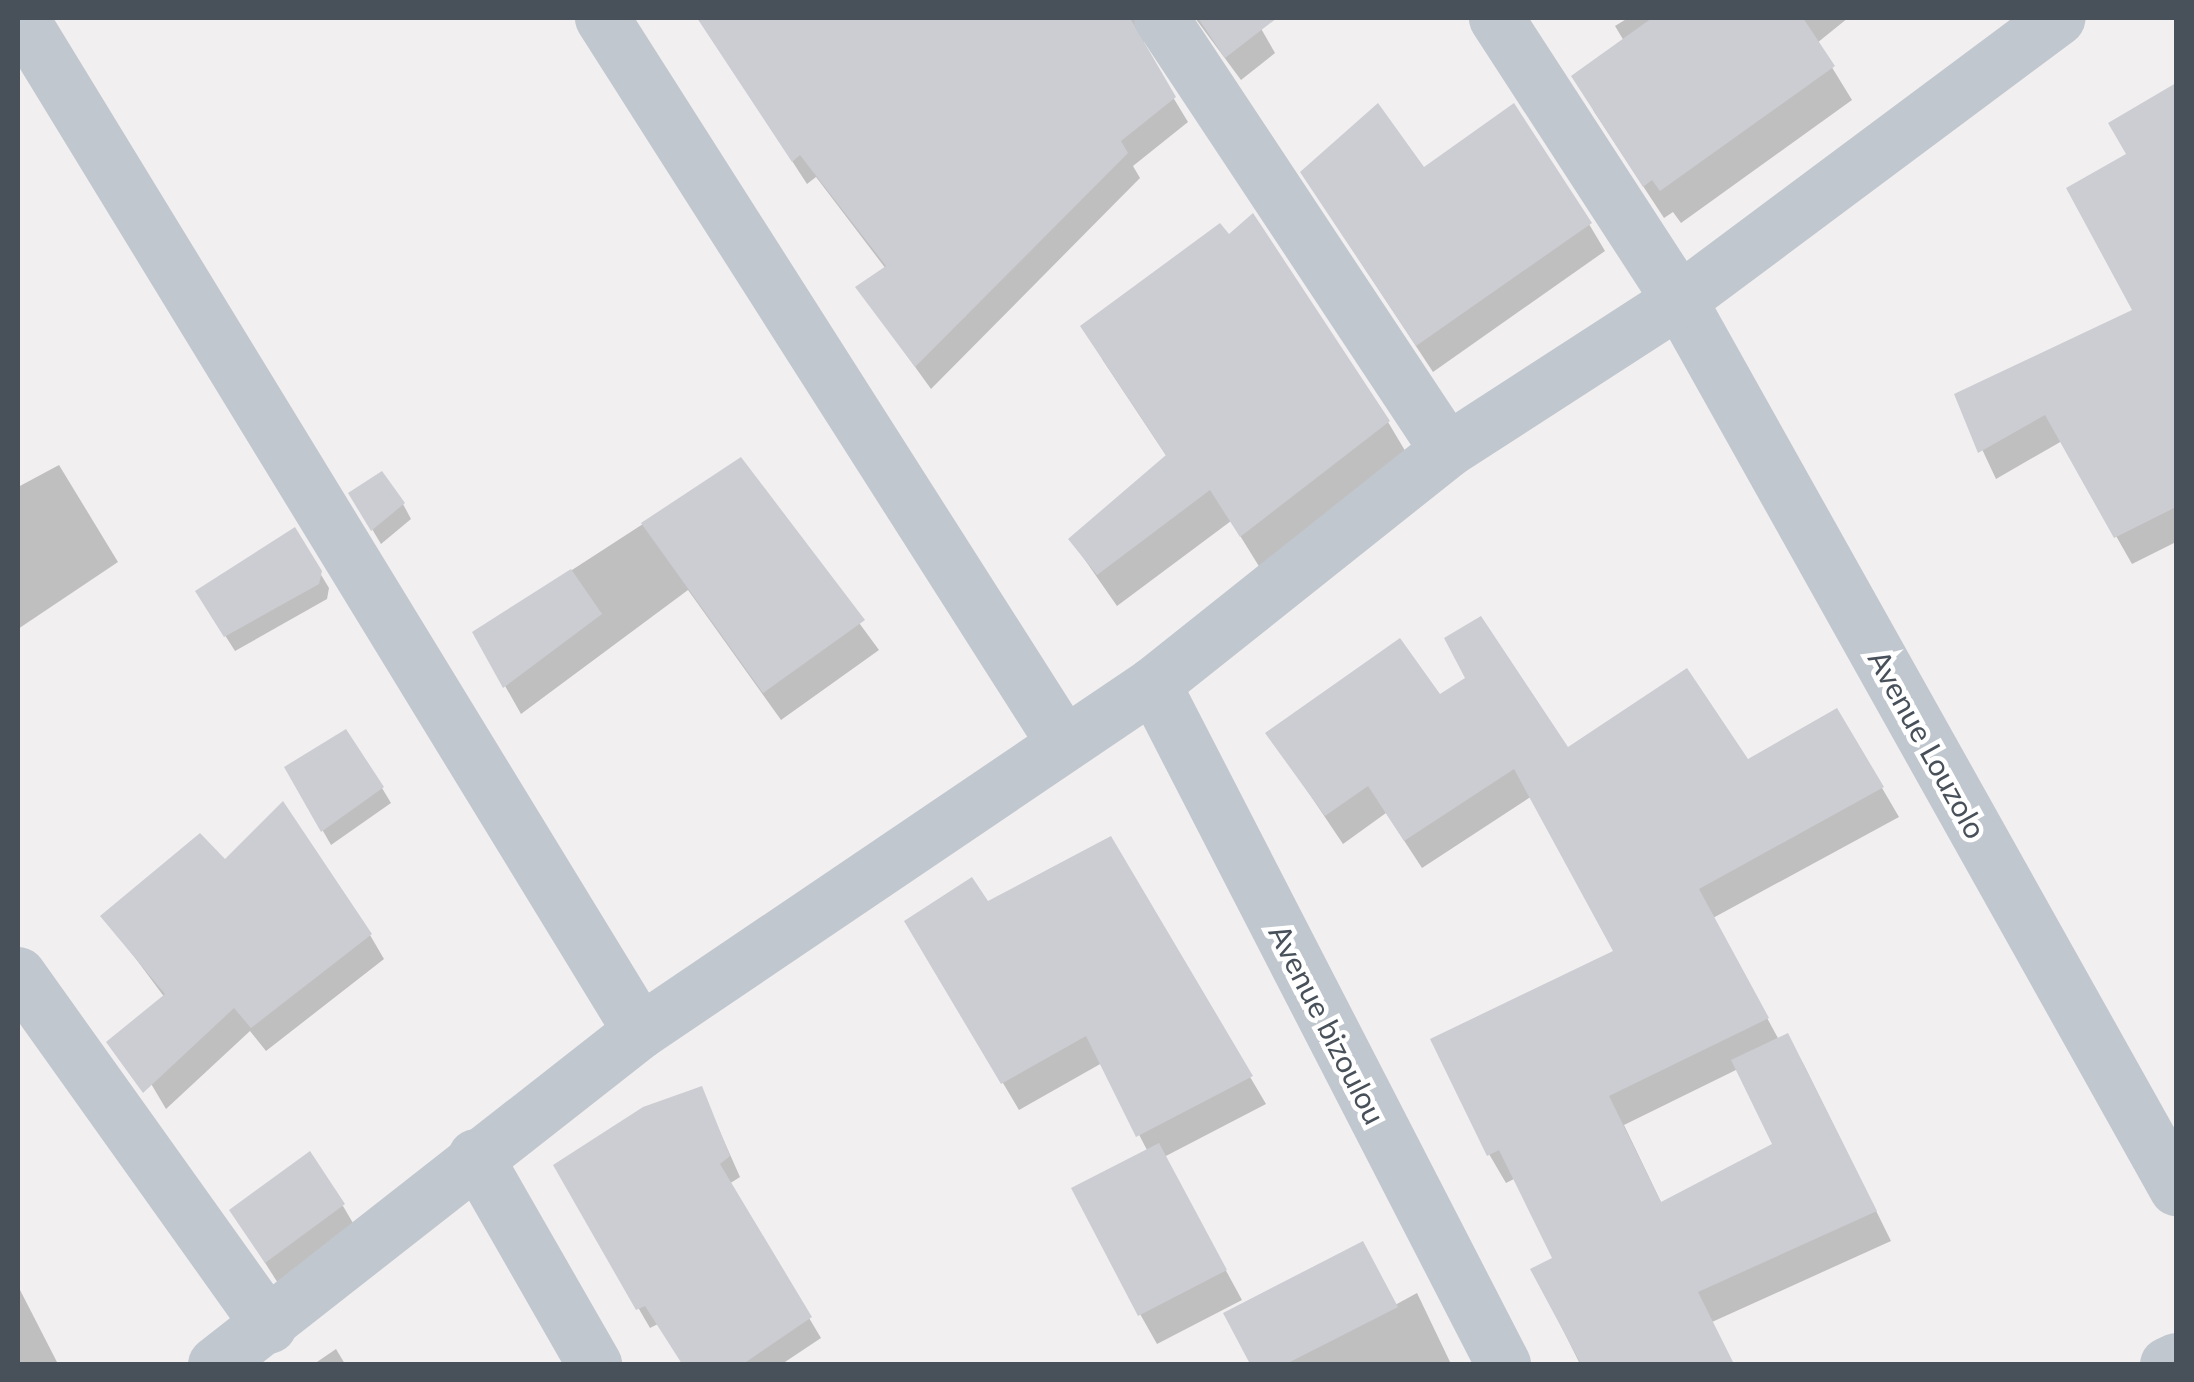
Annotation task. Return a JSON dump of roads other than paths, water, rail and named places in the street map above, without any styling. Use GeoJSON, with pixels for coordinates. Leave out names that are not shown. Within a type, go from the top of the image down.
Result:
{"type":"FeatureCollection","features":[{"type":"Feature","properties":{"kind":"street"},"geometry":{"type":"LineString","coordinates":[[21,18],[640,1031]]}},
{"type":"Feature","properties":{"kind":"street"},"geometry":{"type":"LineString","coordinates":[[602,18],[1063,742]]}},
{"type":"Feature","properties":{"kind":"street"},"geometry":{"type":"LineString","coordinates":[[1161,18],[1446,450]]}},
{"type":"Feature","properties":{"kind":"street","name":"Avenue Louzolo"},"geometry":{"type":"LineString","coordinates":[[1496,18],[1679,300],[2176,1188]]}},
{"type":"Feature","properties":{"kind":"street"},"geometry":{"type":"LineString","coordinates":[[215,1364],[269,1326],[475,1156],[640,1031],[1153,684],[1446,450],[1679,300],[2058,18]]}},
{"type":"Feature","properties":{"kind":"street","name":"Avenue bizoulou"},"geometry":{"type":"LineString","coordinates":[[1153,684],[1503,1364]]}},
{"type":"Feature","properties":{"kind":"street"},"geometry":{"type":"LineString","coordinates":[[18,974],[269,1326]]}},
{"type":"Feature","properties":{"kind":"street"},"geometry":{"type":"LineString","coordinates":[[475,1156],[594,1364]]}},
{"type":"Feature","properties":{"kind":"street"},"geometry":{"type":"LineString","coordinates":[[2167,1364],[2176,1360]]}}]}
